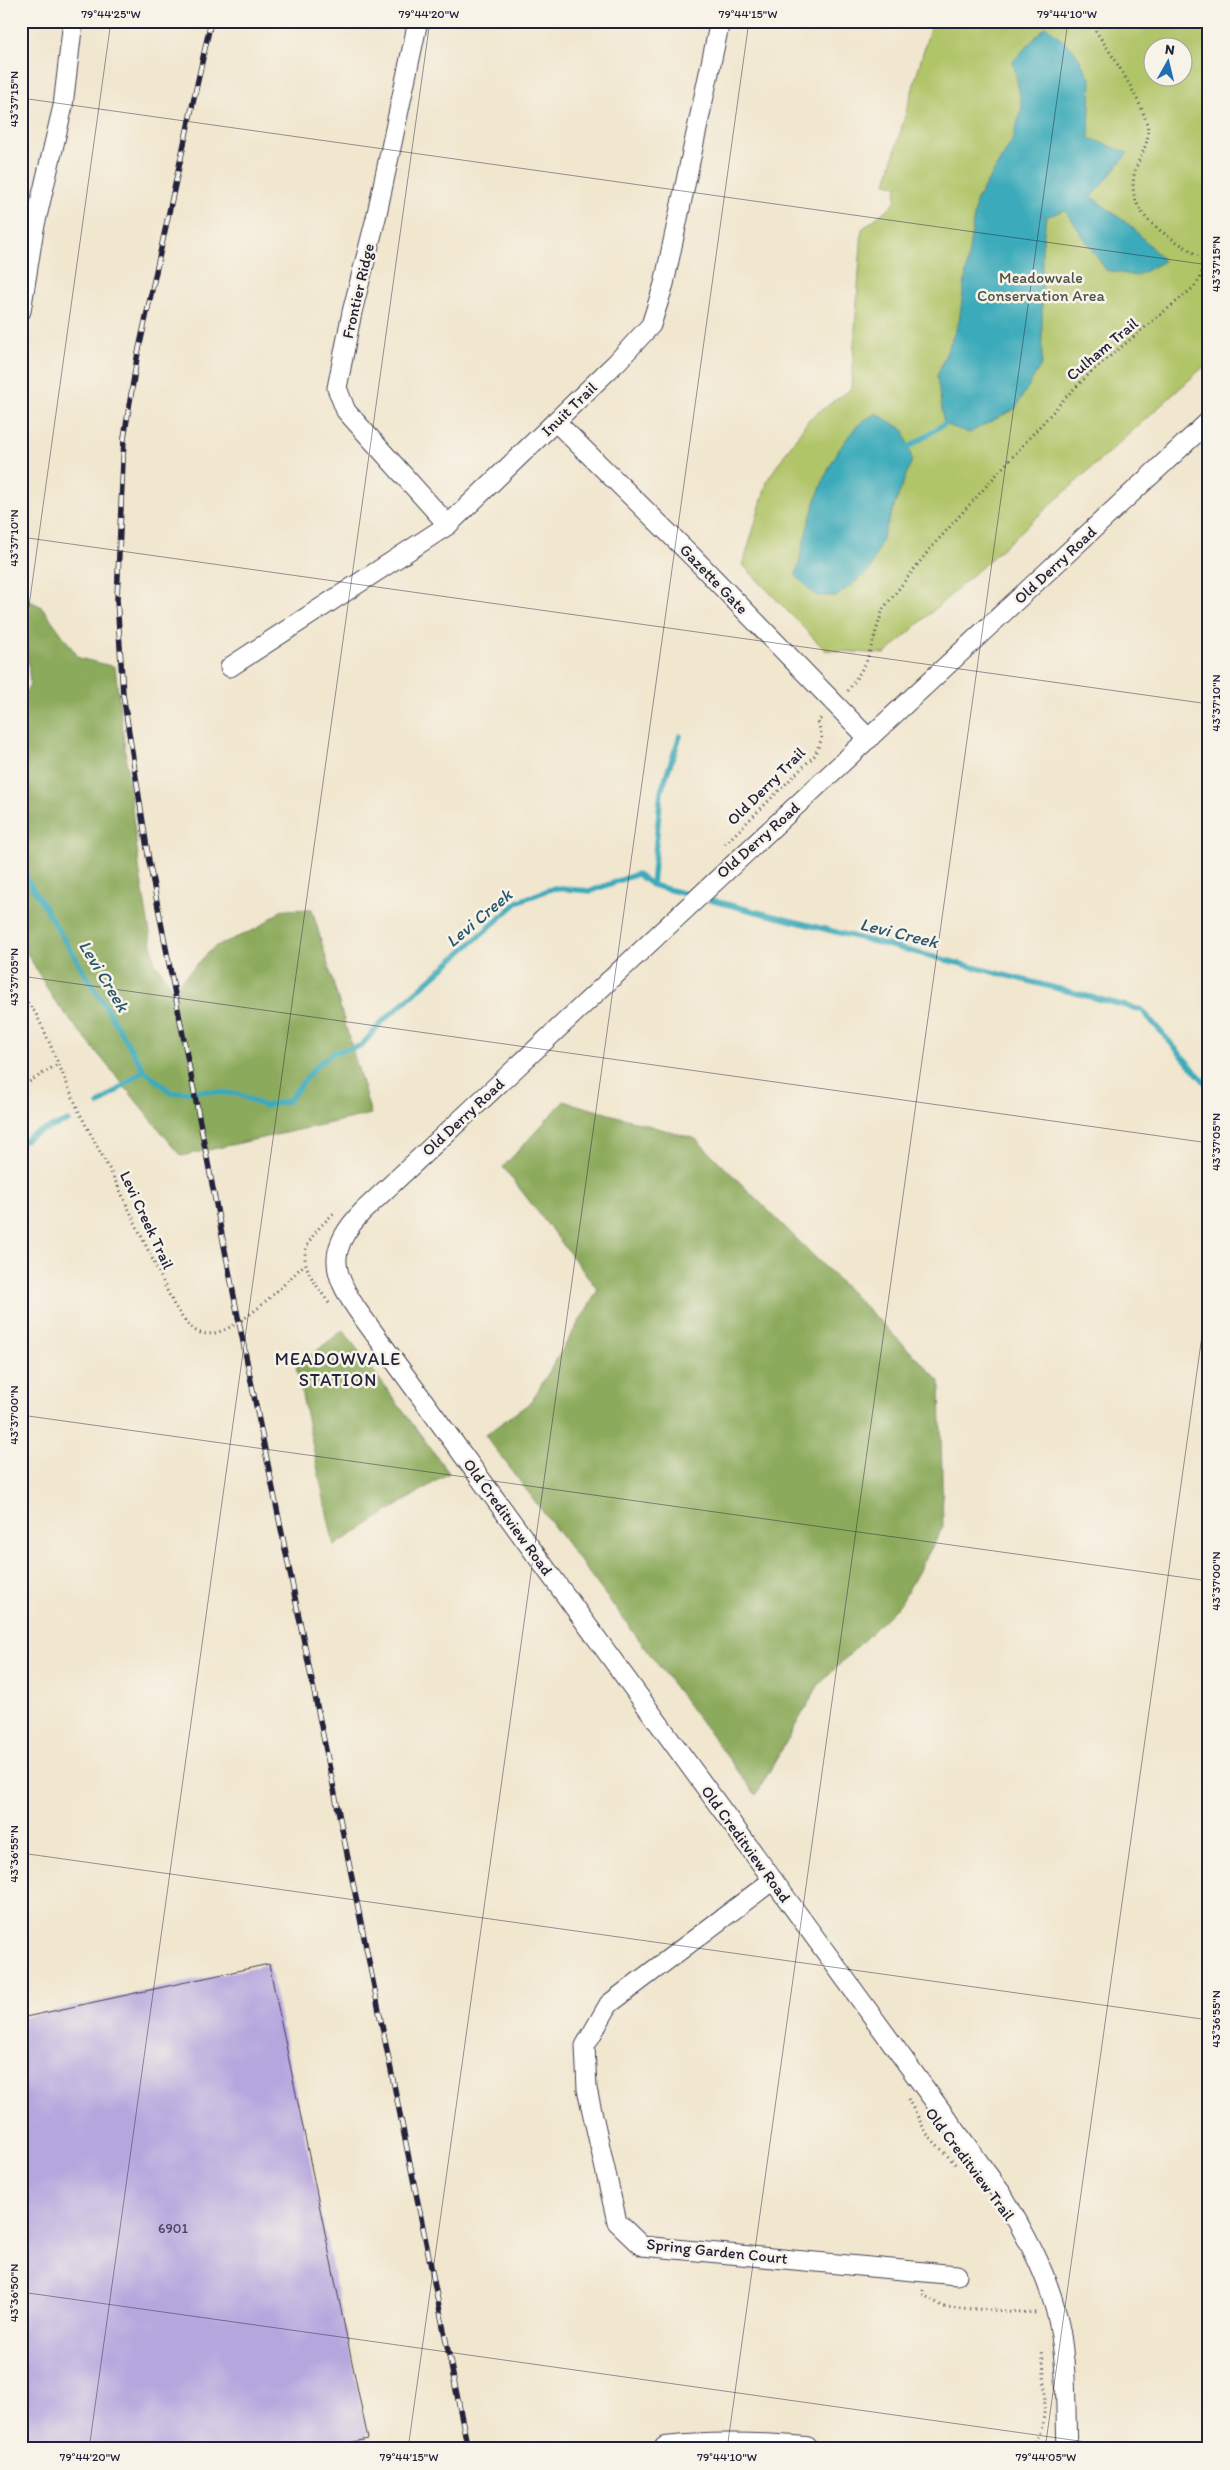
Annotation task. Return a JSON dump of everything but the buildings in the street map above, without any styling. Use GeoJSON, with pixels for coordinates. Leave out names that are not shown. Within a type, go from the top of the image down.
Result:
{"type":"FeatureCollection","features":[{"type":"Feature","properties":{"kind":"main road"},"geometry":{"type":"LineString","coordinates":[[666,2449],[695,2446],[768,2446],[806,2449]]}},
{"type":"Feature","properties":{"kind":"street"},"geometry":{"type":"LineString","coordinates":[[21,312],[28,227],[63,106],[74,21]]}},
{"type":"Feature","properties":{"kind":"street","name":"Frontier Ridge"},"geometry":{"type":"LineString","coordinates":[[418,21],[376,218],[352,312],[337,388],[346,411],[448,525]]}},
{"type":"Feature","properties":{"kind":"street","name":"Inuit Trail"},"geometry":{"type":"LineString","coordinates":[[230,667],[448,525],[617,362],[651,325],[664,284],[720,21]]}},
{"type":"Feature","properties":{"kind":"street","name":"Old Derry Road"},"geometry":{"type":"LineString","coordinates":[[338,1275],[336,1262],[339,1244],[353,1222],[726,870],[1209,421]]}},
{"type":"Feature","properties":{"kind":"street","name":"Gazette Gate"},"geometry":{"type":"LineString","coordinates":[[556,422],[695,558],[869,739]]}},
{"type":"Feature","properties":{"kind":"street","name":"Old Creditview Road"},"geometry":{"type":"LineString","coordinates":[[338,1275],[346,1294],[369,1326],[1002,2194],[1036,2254],[1056,2309],[1064,2369],[1066,2449]]}},
{"type":"Feature","properties":{"kind":"street","name":"Spring Garden Court"},"geometry":{"type":"LineString","coordinates":[[772,1880],[609,2004],[585,2046],[587,2089],[617,2222],[642,2246],[957,2275]]}},
{"type":"Feature","properties":{"kind":"path","name":"Culham Trail"},"geometry":{"type":"LineString","coordinates":[[848,692],[866,664],[883,609],[929,550],[1066,396],[1092,370],[1173,306],[1200,280],[1204,264],[1201,258],[1151,224],[1141,214],[1137,205],[1134,193],[1134,175],[1147,141],[1147,122],[1133,92],[1088,21]]}},
{"type":"Feature","properties":{"kind":"path","name":"Old Derry Trail"},"geometry":{"type":"LineString","coordinates":[[724,846],[815,755],[822,738],[818,721]]}},
{"type":"Feature","properties":{"kind":"path","name":"Levi Creek Trail"},"geometry":{"type":"LineString","coordinates":[[21,995],[35,1012],[58,1064],[174,1305],[184,1321],[196,1331],[209,1334],[222,1332],[250,1315],[305,1264]]}},
{"type":"Feature","properties":{"kind":"path"},"geometry":{"type":"LineString","coordinates":[[21,1086],[58,1064]]}},
{"type":"Feature","properties":{"kind":"path","name":"Old Creditview Trail"},"geometry":{"type":"LineString","coordinates":[[906,2094],[915,2115],[927,2134],[962,2171]]}},
{"type":"Feature","properties":{"kind":"path"},"geometry":{"type":"LineString","coordinates":[[924,2272],[922,2294],[944,2307],[1037,2313]]}},
{"type":"Feature","properties":{"kind":"path"},"geometry":{"type":"LineString","coordinates":[[1035,2305],[1039,2322]]}},
{"type":"Feature","properties":{"kind":"path"},"geometry":{"type":"LineString","coordinates":[[1028,2449],[1038,2438],[1042,2424],[1044,2382],[1042,2345]]}},
{"type":"Feature","properties":{"kind":"green space","name":"Meadowvale Conservation Area"},"geometry":{"type":"Polygon","coordinates":[[[932,21],[1209,21],[1209,362],[885,654],[825,650],[743,565],[768,479],[809,419],[851,389],[862,229],[895,203],[897,185],[886,183],[932,21]]]}},
{"type":"Feature","properties":{"kind":"green space"},"geometry":{"type":"Polygon","coordinates":[[[21,596],[42,607],[79,658],[115,667],[140,874],[155,963],[173,988],[214,947],[256,929],[282,910],[312,909],[371,1114],[181,1156],[54,1000],[21,943],[21,698],[30,685],[26,637],[21,632],[21,596]]]}},
{"type":"Feature","properties":{"kind":"green space"},"geometry":{"type":"Polygon","coordinates":[[[564,1101],[696,1139],[940,1381],[943,1527],[901,1603],[818,1686],[756,1795],[485,1435],[531,1402],[598,1290],[503,1167],[564,1101]]]}},
{"type":"Feature","properties":{"kind":"green space"},"geometry":{"type":"Polygon","coordinates":[[[343,1330],[449,1473],[334,1546],[296,1367],[343,1330]]]}},
{"type":"Feature","properties":{"kind":"water"},"geometry":{"type":"Polygon","coordinates":[[[1046,26],[1074,50],[1091,80],[1089,138],[1128,153],[1092,197],[1132,227],[1164,261],[1136,276],[1106,270],[1065,210],[1046,217],[1042,249],[1042,363],[1015,409],[969,433],[944,424],[937,376],[959,322],[976,201],[1012,141],[1022,107],[1013,61],[1046,26]]]}},
{"type":"Feature","properties":{"kind":"water"},"geometry":{"type":"Polygon","coordinates":[[[876,413],[904,430],[912,460],[870,570],[837,596],[816,596],[796,576],[817,497],[825,477],[844,442],[859,424],[876,413]]]}},
{"type":"Feature","properties":{"kind":"waterway"},"geometry":{"type":"LineString","coordinates":[[903,451],[944,424],[948,419]]}},
{"type":"Feature","properties":{"kind":"waterway"},"geometry":{"type":"LineString","coordinates":[[652,885],[661,791],[680,736]]}},
{"type":"Feature","properties":{"kind":"waterway","name":"Levi Creek"},"geometry":{"type":"LineString","coordinates":[[21,869],[144,1070],[172,1093],[201,1091],[238,1094],[264,1106],[288,1101],[317,1065],[335,1052],[361,1046],[383,1021],[519,901],[554,888],[591,891],[637,874],[652,885],[693,896]]}},
{"type":"Feature","properties":{"kind":"waterway","name":"Levi Creek"},"geometry":{"type":"LineString","coordinates":[[702,898],[1142,1010],[1209,1087]]}},
{"type":"Feature","properties":{"kind":"waterway"},"geometry":{"type":"LineString","coordinates":[[99,1104],[144,1070]]}},
{"type":"Feature","properties":{"kind":"waterway"},"geometry":{"type":"LineString","coordinates":[[21,1143],[31,1135],[68,1121]]}},
{"type":"Feature","properties":{"kind":"railway"},"geometry":{"type":"LineString","coordinates":[[211,21],[137,358],[124,438],[117,599],[123,694],[149,861],[239,1322],[468,2449]]}},
{"type":"Feature","properties":{"kind":"district","name":"MEADOWVALE STATION"},"geometry":{"type":"Point","coordinates":[338,1369]}}]}
